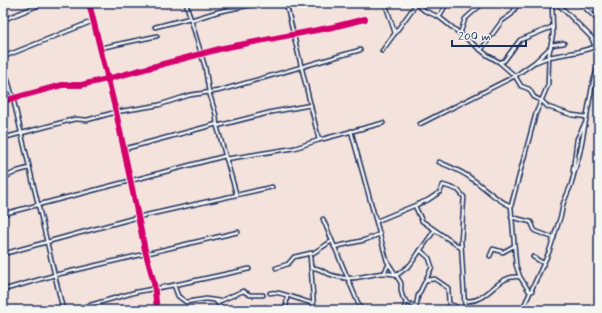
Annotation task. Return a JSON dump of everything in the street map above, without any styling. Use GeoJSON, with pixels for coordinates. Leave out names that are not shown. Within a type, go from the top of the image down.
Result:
{"type":"FeatureCollection","features":[{"type":"Feature","properties":{"kind":"street"},"geometry":{"type":"LineString","coordinates":[[3,20],[44,3]]}},
{"type":"Feature","properties":{"kind":"street"},"geometry":{"type":"LineString","coordinates":[[89,3],[116,112],[158,310]]}},
{"type":"Feature","properties":{"kind":"street"},"geometry":{"type":"LineString","coordinates":[[186,3],[205,68],[209,92],[216,114],[217,125],[236,193]]}},
{"type":"Feature","properties":{"kind":"street"},"geometry":{"type":"LineString","coordinates":[[155,27],[261,3]]}},
{"type":"Feature","properties":{"kind":"street"},"geometry":{"type":"LineString","coordinates":[[286,3],[319,140]]}},
{"type":"Feature","properties":{"kind":"street"},"geometry":{"type":"LineString","coordinates":[[385,3],[395,33]]}},
{"type":"Feature","properties":{"kind":"street"},"geometry":{"type":"LineString","coordinates":[[439,17],[447,3]]}},
{"type":"Feature","properties":{"kind":"street"},"geometry":{"type":"LineString","coordinates":[[460,34],[465,19],[483,3]]}},
{"type":"Feature","properties":{"kind":"street"},"geometry":{"type":"LineString","coordinates":[[481,50],[500,23],[512,14],[518,3]]}},
{"type":"Feature","properties":{"kind":"street"},"geometry":{"type":"LineString","coordinates":[[530,291],[520,277],[516,265],[511,206],[536,113],[542,101],[550,75],[549,57],[553,27],[552,3]]}},
{"type":"Feature","properties":{"kind":"street"},"geometry":{"type":"LineString","coordinates":[[535,62],[549,57],[577,52],[599,44],[557,3]]}},
{"type":"Feature","properties":{"kind":"street"},"geometry":{"type":"LineString","coordinates":[[580,3],[599,21]]}},
{"type":"Feature","properties":{"kind":"street"},"geometry":{"type":"LineString","coordinates":[[382,51],[417,4],[425,11],[439,17],[481,50],[500,62],[515,76],[521,86],[529,89],[534,97],[542,101],[553,110],[586,117]]}},
{"type":"Feature","properties":{"kind":"street"},"geometry":{"type":"LineString","coordinates":[[3,101],[62,85],[82,85],[107,80],[223,48],[294,35],[365,19]]}},
{"type":"Feature","properties":{"kind":"street"},"geometry":{"type":"LineString","coordinates":[[3,57],[94,21]]}},
{"type":"Feature","properties":{"kind":"street"},"geometry":{"type":"LineString","coordinates":[[500,62],[504,61],[523,38],[553,27]]}},
{"type":"Feature","properties":{"kind":"street"},"geometry":{"type":"LineString","coordinates":[[100,48],[157,36]]}},
{"type":"Feature","properties":{"kind":"street"},"geometry":{"type":"LineString","coordinates":[[592,38],[594,47],[599,57]]}},
{"type":"Feature","properties":{"kind":"street"},"geometry":{"type":"LineString","coordinates":[[420,124],[438,114],[495,88],[535,62],[551,46],[564,43]]}},
{"type":"Feature","properties":{"kind":"street"},"geometry":{"type":"LineString","coordinates":[[3,138],[75,119],[87,120],[116,112],[130,111],[218,91],[360,50]]}},
{"type":"Feature","properties":{"kind":"street"},"geometry":{"type":"LineString","coordinates":[[3,63],[13,98],[20,134],[63,310]]}},
{"type":"Feature","properties":{"kind":"street"},"geometry":{"type":"LineString","coordinates":[[522,310],[530,295],[530,291],[554,238],[562,204],[571,186],[593,82],[599,63]]}},
{"type":"Feature","properties":{"kind":"street"},"geometry":{"type":"LineString","coordinates":[[124,149],[272,112],[311,105]]}},
{"type":"Feature","properties":{"kind":"street"},"geometry":{"type":"LineString","coordinates":[[574,173],[577,139],[586,117]]}},
{"type":"Feature","properties":{"kind":"street"},"geometry":{"type":"LineString","coordinates":[[3,214],[225,157],[295,148],[383,123]]}},
{"type":"Feature","properties":{"kind":"street"},"geometry":{"type":"LineString","coordinates":[[352,131],[389,264],[397,275],[406,301],[404,310]]}},
{"type":"Feature","properties":{"kind":"street"},"geometry":{"type":"LineString","coordinates":[[575,152],[580,149]]}},
{"type":"Feature","properties":{"kind":"street"},"geometry":{"type":"LineString","coordinates":[[439,162],[462,172],[481,185],[495,198],[511,206]]}},
{"type":"Feature","properties":{"kind":"street"},"geometry":{"type":"LineString","coordinates":[[3,178],[29,168]]}},
{"type":"Feature","properties":{"kind":"street"},"geometry":{"type":"LineString","coordinates":[[377,221],[396,212],[416,206],[438,194],[442,185],[461,192],[464,200],[462,249],[466,300],[465,310]]}},
{"type":"Feature","properties":{"kind":"street"},"geometry":{"type":"LineString","coordinates":[[3,254],[138,217],[236,193],[272,187]]}},
{"type":"Feature","properties":{"kind":"street"},"geometry":{"type":"LineString","coordinates":[[416,206],[422,221],[434,231],[462,249]]}},
{"type":"Feature","properties":{"kind":"street"},"geometry":{"type":"LineString","coordinates":[[511,217],[531,222],[535,231],[554,238]]}},
{"type":"Feature","properties":{"kind":"street"},"geometry":{"type":"LineString","coordinates":[[323,219],[361,310]]}},
{"type":"Feature","properties":{"kind":"street"},"geometry":{"type":"LineString","coordinates":[[397,275],[410,265],[434,231]]}},
{"type":"Feature","properties":{"kind":"street"},"geometry":{"type":"LineString","coordinates":[[3,290],[55,275],[238,232]]}},
{"type":"Feature","properties":{"kind":"street"},"geometry":{"type":"LineString","coordinates":[[334,247],[365,240],[380,234]]}},
{"type":"Feature","properties":{"kind":"street"},"geometry":{"type":"LineString","coordinates":[[276,268],[288,264],[294,258],[311,253],[332,242]]}},
{"type":"Feature","properties":{"kind":"street"},"geometry":{"type":"LineString","coordinates":[[490,256],[493,250],[503,252],[514,246]]}},
{"type":"Feature","properties":{"kind":"street"},"geometry":{"type":"LineString","coordinates":[[406,301],[416,309],[418,296],[432,266],[429,258],[420,250]]}},
{"type":"Feature","properties":{"kind":"street"},"geometry":{"type":"LineString","coordinates":[[311,253],[312,303],[314,310]]}},
{"type":"Feature","properties":{"kind":"street"},"geometry":{"type":"LineString","coordinates":[[533,257],[543,263]]}},
{"type":"Feature","properties":{"kind":"street"},"geometry":{"type":"LineString","coordinates":[[384,272],[389,264]]}},
{"type":"Feature","properties":{"kind":"street"},"geometry":{"type":"LineString","coordinates":[[312,268],[318,267],[328,274],[356,278],[384,272],[397,275]]}},
{"type":"Feature","properties":{"kind":"street"},"geometry":{"type":"LineString","coordinates":[[73,310],[136,292],[248,269]]}},
{"type":"Feature","properties":{"kind":"street"},"geometry":{"type":"LineString","coordinates":[[466,300],[479,300],[495,286],[513,277],[520,277]]}},
{"type":"Feature","properties":{"kind":"street"},"geometry":{"type":"LineString","coordinates":[[426,280],[435,279],[448,288],[449,304],[460,310]]}},
{"type":"Feature","properties":{"kind":"street"},"geometry":{"type":"LineString","coordinates":[[174,285],[178,296],[184,302],[206,299],[220,301],[243,291],[250,295],[263,295]]}},
{"type":"Feature","properties":{"kind":"street"},"geometry":{"type":"LineString","coordinates":[[270,293],[278,292],[312,303]]}},
{"type":"Feature","properties":{"kind":"street"},"geometry":{"type":"LineString","coordinates":[[286,310],[287,296]]}},
{"type":"Feature","properties":{"kind":"street"},"geometry":{"type":"LineString","coordinates":[[216,301],[223,310]]}},
{"type":"Feature","properties":{"kind":"cycle path"},"geometry":{"type":"LineString","coordinates":[[89,3],[116,112],[145,250],[154,283],[157,310]]}},
{"type":"Feature","properties":{"kind":"cycle path"},"geometry":{"type":"LineString","coordinates":[[3,101],[62,85],[81,85],[107,79],[223,48],[333,27],[365,19]]}}]}
